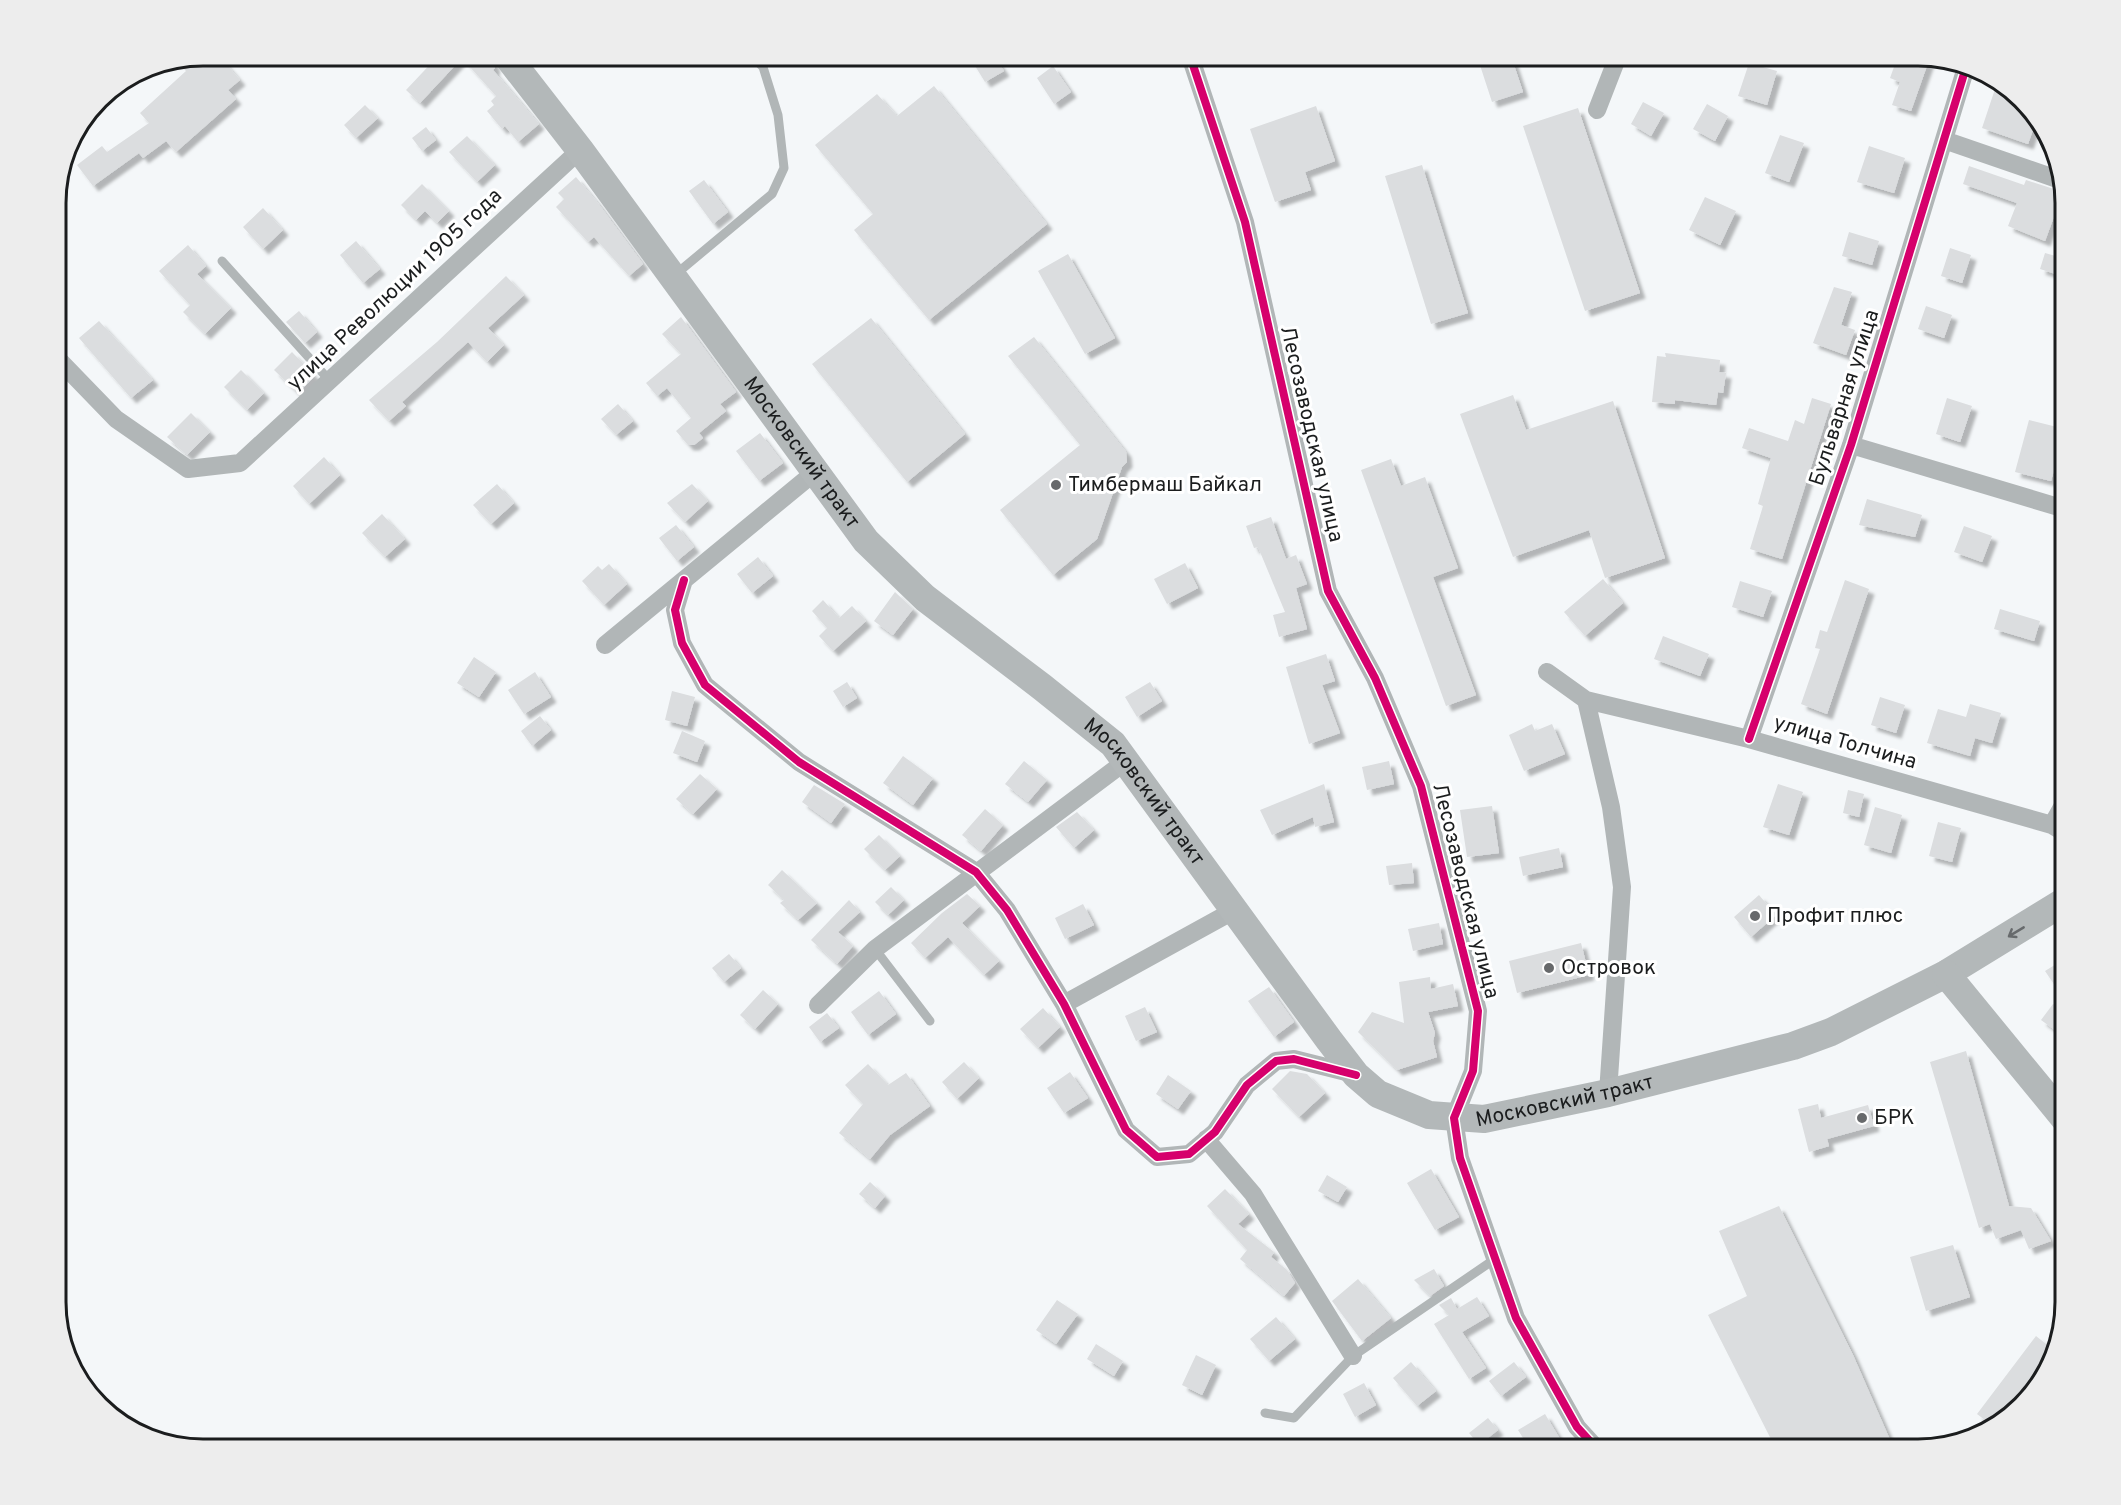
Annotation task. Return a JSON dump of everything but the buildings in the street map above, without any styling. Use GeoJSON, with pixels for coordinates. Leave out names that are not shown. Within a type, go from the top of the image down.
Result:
{"type":"FeatureCollection","features":[{"type":"Feature","properties":{"kind":"main road","name":"Московский тракт"},"geometry":{"type":"LineString","coordinates":[[515,66],[580,150],[866,541],[925,598],[1113,744],[1205,868],[1233,911],[1356,1075],[1378,1094],[1404,1107],[1429,1115],[1484,1119],[1608,1094],[1793,1046],[1831,1032],[1946,974],[2055,908]]}},
{"type":"Feature","properties":{"kind":"main road"},"geometry":{"type":"LineString","coordinates":[[1946,974],[2055,1106]]}},
{"type":"Feature","properties":{"kind":"street","name":"Лесозаводская улица"},"geometry":{"type":"LineString","coordinates":[[1193,66],[1245,222],[1328,591],[1375,678],[1421,786],[1478,1011],[1473,1071],[1454,1118]]}},
{"type":"Feature","properties":{"kind":"street"},"geometry":{"type":"LineString","coordinates":[[1597,110],[1614,66]]}},
{"type":"Feature","properties":{"kind":"street","name":"Бульварная улица"},"geometry":{"type":"LineString","coordinates":[[1749,739],[1851,445],[1964,74]]}},
{"type":"Feature","properties":{"kind":"street"},"geometry":{"type":"LineString","coordinates":[[1944,140],[2052,177]]}},
{"type":"Feature","properties":{"kind":"street","name":"улица Революции 1905 года"},"geometry":{"type":"LineString","coordinates":[[66,367],[116,419],[188,469],[240,463],[580,150]]}},
{"type":"Feature","properties":{"kind":"street"},"geometry":{"type":"LineString","coordinates":[[1851,445],[2055,506]]}},
{"type":"Feature","properties":{"kind":"street"},"geometry":{"type":"LineString","coordinates":[[605,645],[815,472]]}},
{"type":"Feature","properties":{"kind":"street"},"geometry":{"type":"LineString","coordinates":[[684,580],[675,610],[682,643],[705,685],[799,762],[976,872],[1007,910],[1064,1004],[1125,1130],[1157,1157],[1189,1154],[1215,1132],[1247,1085],[1275,1061],[1294,1059],[1342,1069],[1356,1075]]}},
{"type":"Feature","properties":{"kind":"street","name":"улица Толчина"},"geometry":{"type":"LineString","coordinates":[[1547,672],[1586,700],[1749,739],[2055,828]]}},
{"type":"Feature","properties":{"kind":"street"},"geometry":{"type":"LineString","coordinates":[[1586,700],[1611,807],[1622,887],[1608,1094]]}},
{"type":"Feature","properties":{"kind":"street"},"geometry":{"type":"LineString","coordinates":[[818,1005],[875,949],[1126,761]]}},
{"type":"Feature","properties":{"kind":"street"},"geometry":{"type":"LineString","coordinates":[[1064,1004],[1233,911]]}},
{"type":"Feature","properties":{"kind":"street"},"geometry":{"type":"LineString","coordinates":[[1454,1118],[1460,1158],[1516,1318],[1577,1427],[1588,1439]]}},
{"type":"Feature","properties":{"kind":"street"},"geometry":{"type":"LineString","coordinates":[[1206,1140],[1253,1194],[1353,1356]]}},
{"type":"Feature","properties":{"kind":"lane"},"geometry":{"type":"LineString","coordinates":[[672,277],[772,194],[784,168],[778,115],[762,66]]}},
{"type":"Feature","properties":{"kind":"lane"},"geometry":{"type":"LineString","coordinates":[[222,261],[330,381]]}},
{"type":"Feature","properties":{"kind":"lane"},"geometry":{"type":"LineString","coordinates":[[875,949],[930,1021]]}},
{"type":"Feature","properties":{"kind":"lane"},"geometry":{"type":"LineString","coordinates":[[1265,1413],[1294,1418],[1353,1356],[1495,1259]]}},
{"type":"Feature","properties":{"kind":"cycle path"},"geometry":{"type":"LineString","coordinates":[[1193,66],[1245,222],[1328,591],[1375,678],[1421,786],[1478,1011],[1473,1071],[1454,1118],[1460,1158],[1516,1318],[1577,1427],[1588,1439]]}},
{"type":"Feature","properties":{"kind":"cycle path"},"geometry":{"type":"LineString","coordinates":[[1749,739],[1851,445],[1964,74]]}},
{"type":"Feature","properties":{"kind":"cycle path"},"geometry":{"type":"LineString","coordinates":[[684,580],[675,610],[682,643],[705,685],[799,762],[976,872],[1007,910],[1064,1004],[1126,1130],[1157,1157],[1189,1154],[1215,1132],[1247,1085],[1276,1061],[1294,1059],[1356,1075]]}},
{"type":"Feature","properties":{"kind":"place","name":"Тимбермаш Байкал"},"geometry":{"type":"Point","coordinates":[1056,485]}},
{"type":"Feature","properties":{"kind":"place","name":"Профит плюс"},"geometry":{"type":"Point","coordinates":[1755,916]}},
{"type":"Feature","properties":{"kind":"place","name":"Островок"},"geometry":{"type":"Point","coordinates":[1549,968]}},
{"type":"Feature","properties":{"kind":"place","name":"БРК"},"geometry":{"type":"Point","coordinates":[1862,1118]}}]}
